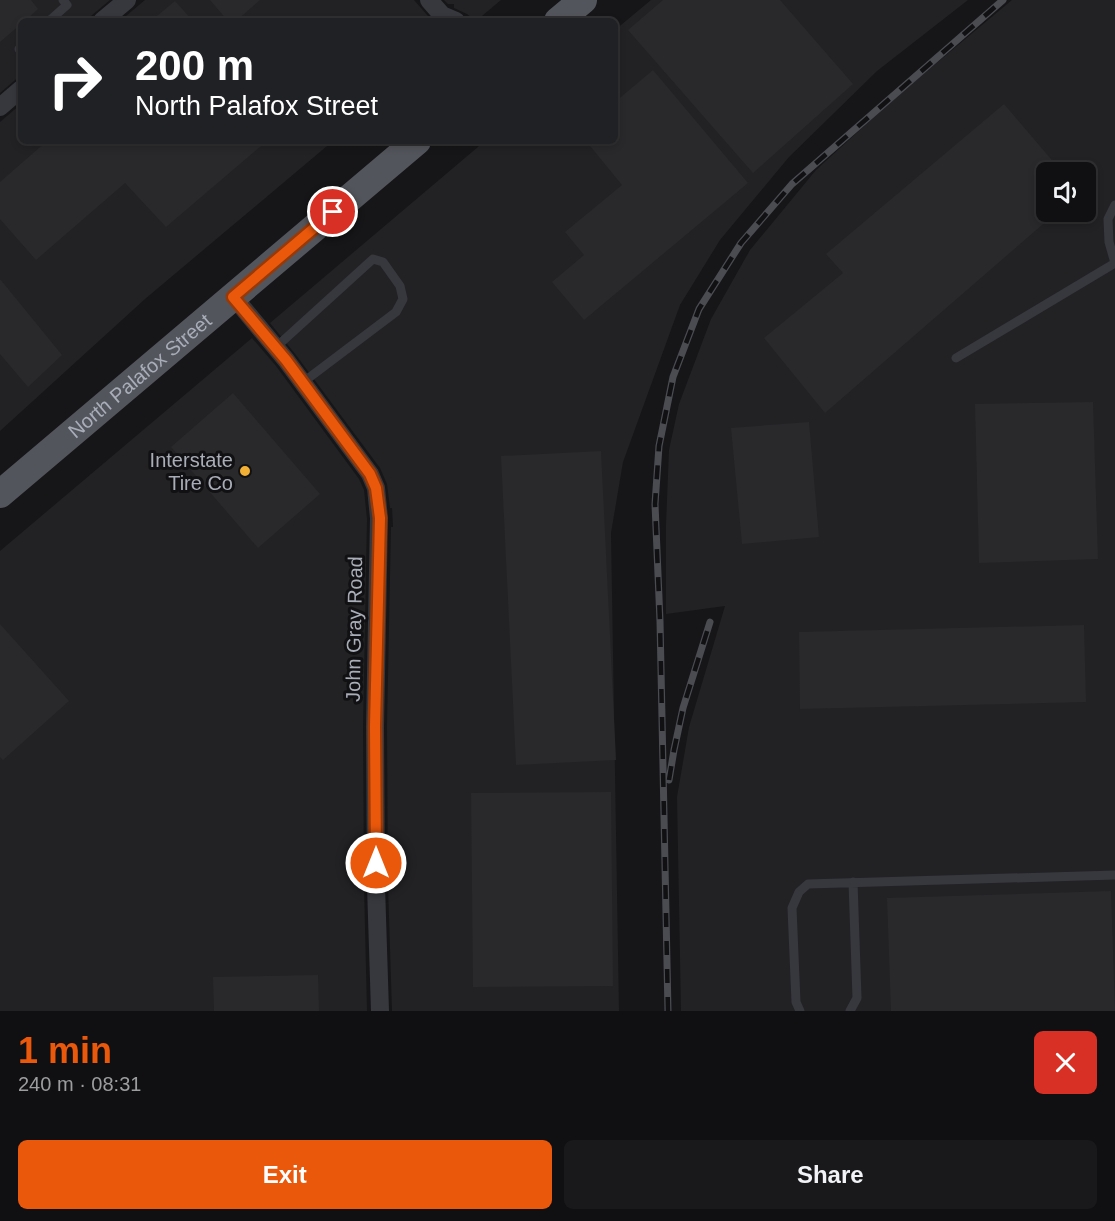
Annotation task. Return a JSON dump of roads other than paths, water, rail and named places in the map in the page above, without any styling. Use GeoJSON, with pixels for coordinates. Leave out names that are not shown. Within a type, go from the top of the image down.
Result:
{"type":"FeatureCollection","features":[{"type":"Feature","properties":{"kind":"main road"},"geometry":{"type":"LineString","coordinates":[[562,18],[583,0]]}},
{"type":"Feature","properties":{"kind":"main road","name":"North Palafox Street"},"geometry":{"type":"LineString","coordinates":[[0,494],[413,144]]}},
{"type":"Feature","properties":{"kind":"street"},"geometry":{"type":"LineString","coordinates":[[106,18],[127,0]]}},
{"type":"Feature","properties":{"kind":"street"},"geometry":{"type":"LineString","coordinates":[[429,0],[446,18]]}},
{"type":"Feature","properties":{"kind":"street"},"geometry":{"type":"LineString","coordinates":[[0,107],[18,92]]}},
{"type":"Feature","properties":{"kind":"street","name":"John Gray Road"},"geometry":{"type":"LineString","coordinates":[[233,297],[302,383],[370,474],[376,488],[380,518],[375,738],[380,1011]]}},
{"type":"Feature","properties":{"kind":"lane"},"geometry":{"type":"LineString","coordinates":[[52,18],[67,5],[63,0]]}},
{"type":"Feature","properties":{"kind":"lane"},"geometry":{"type":"LineString","coordinates":[[956,358],[1115,263],[1109,242],[1108,219],[1115,205]]}},
{"type":"Feature","properties":{"kind":"lane"},"geometry":{"type":"LineString","coordinates":[[275,348],[373,258],[383,262],[400,286],[403,299],[396,312],[302,383]]}},
{"type":"Feature","properties":{"kind":"lane"},"geometry":{"type":"LineString","coordinates":[[800,1011],[796,1002],[792,908],[799,892],[808,884],[1115,875]]}},
{"type":"Feature","properties":{"kind":"lane"},"geometry":{"type":"LineString","coordinates":[[850,1011],[857,998],[853,882]]}},
{"type":"Feature","properties":{"kind":"railway"},"geometry":{"type":"LineString","coordinates":[[668,1011],[660,621],[655,504],[659,446],[673,377],[699,309],[741,243],[792,184],[1003,0]]}},
{"type":"Feature","properties":{"kind":"railway"},"geometry":{"type":"LineString","coordinates":[[669,780],[683,708],[710,622]]}},
{"type":"Feature","properties":{"kind":"place","name":"Interstate Tire Co"},"geometry":{"type":"Point","coordinates":[245,471]}}]}
